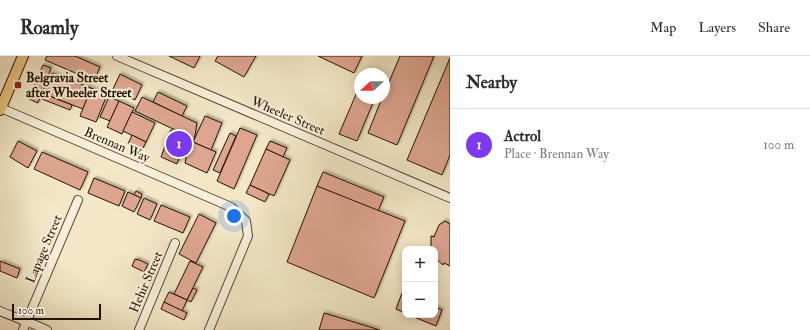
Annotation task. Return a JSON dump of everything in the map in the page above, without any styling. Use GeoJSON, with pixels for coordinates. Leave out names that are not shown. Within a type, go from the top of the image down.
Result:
{"type":"FeatureCollection","features":[{"type":"Feature","properties":{"kind":"main road"},"geometry":{"type":"LineString","coordinates":[[0,109],[23,56]]}},
{"type":"Feature","properties":{"kind":"street","name":"Wheeler Street"},"geometry":{"type":"LineString","coordinates":[[117,56],[450,198]]}},
{"type":"Feature","properties":{"kind":"street","name":"Brennan Way"},"geometry":{"type":"LineString","coordinates":[[0,109],[231,207],[246,221],[248,236],[209,330]]}},
{"type":"Feature","properties":{"kind":"street","name":"Lapage Street"},"geometry":{"type":"LineString","coordinates":[[23,330],[78,200]]}},
{"type":"Feature","properties":{"kind":"street","name":"Hehir Street"},"geometry":{"type":"LineString","coordinates":[[139,330],[175,243]]}},
{"type":"Feature","properties":{"kind":"street"},"geometry":{"type":"LineString","coordinates":[[0,312],[27,321],[47,330]]}},
{"type":"Feature","properties":{"kind":"building"},"geometry":{"type":"Polygon","coordinates":[[[47,56],[75,56],[100,67],[94,81],[45,60],[47,56]]]}},
{"type":"Feature","properties":{"kind":"building"},"geometry":{"type":"Polygon","coordinates":[[[169,56],[200,56],[194,68],[169,56]]]}},
{"type":"Feature","properties":{"kind":"building"},"geometry":{"type":"Polygon","coordinates":[[[218,56],[256,56],[244,77],[215,61],[218,56]]]}},
{"type":"Feature","properties":{"kind":"building"},"geometry":{"type":"Polygon","coordinates":[[[318,56],[362,56],[356,68],[354,68],[354,73],[318,56]]]}},
{"type":"Feature","properties":{"kind":"building"},"geometry":{"type":"Polygon","coordinates":[[[400,56],[434,56],[397,145],[368,133],[380,104],[390,104],[390,80],[400,56]]]}},
{"type":"Feature","properties":{"kind":"building"},"geometry":{"type":"Polygon","coordinates":[[[450,58],[450,155],[442,175],[407,160],[450,58]]]}},
{"type":"Feature","properties":{"kind":"building"},"geometry":{"type":"Polygon","coordinates":[[[43,65],[51,68],[38,103],[29,99],[43,65]]]}},
{"type":"Feature","properties":{"kind":"building"},"geometry":{"type":"Polygon","coordinates":[[[52,73],[91,88],[83,109],[44,94],[52,73]]]}},
{"type":"Feature","properties":{"kind":"building"},"geometry":{"type":"Polygon","coordinates":[[[120,74],[142,85],[135,100],[113,89],[120,74]]]}},
{"type":"Feature","properties":{"kind":"building"},"geometry":{"type":"Polygon","coordinates":[[[91,88],[107,95],[96,122],[80,116],[91,88]]]}},
{"type":"Feature","properties":{"kind":"building"},"geometry":{"type":"Polygon","coordinates":[[[158,92],[187,106],[182,116],[153,102],[158,92]]]}},
{"type":"Feature","properties":{"kind":"building"},"geometry":{"type":"Polygon","coordinates":[[[44,94],[72,105],[70,110],[42,99],[44,94]]]}},
{"type":"Feature","properties":{"kind":"building"},"geometry":{"type":"Polygon","coordinates":[[[109,97],[119,101],[110,121],[100,117],[109,97]]]}},
{"type":"Feature","properties":{"kind":"building"},"geometry":{"type":"Polygon","coordinates":[[[142,97],[197,123],[194,141],[190,137],[135,111],[142,97]]]}},
{"type":"Feature","properties":{"kind":"building"},"geometry":{"type":"Polygon","coordinates":[[[354,99],[354,104],[372,104],[357,141],[339,134],[354,99]]]}},
{"type":"Feature","properties":{"kind":"building"},"geometry":{"type":"Polygon","coordinates":[[[119,101],[134,108],[122,134],[107,127],[119,101]]]}},
{"type":"Feature","properties":{"kind":"building"},"geometry":{"type":"Polygon","coordinates":[[[132,112],[155,123],[146,142],[123,131],[132,112]]]}},
{"type":"Feature","properties":{"kind":"building"},"geometry":{"type":"Polygon","coordinates":[[[205,116],[222,123],[211,150],[193,142],[205,116]]]}},
{"type":"Feature","properties":{"kind":"building"},"geometry":{"type":"Polygon","coordinates":[[[240,128],[257,135],[234,189],[217,181],[240,128]]]}},
{"type":"Feature","properties":{"kind":"building"},"geometry":{"type":"Polygon","coordinates":[[[171,130],[194,141],[186,158],[180,155],[177,164],[161,157],[171,130]]]}},
{"type":"Feature","properties":{"kind":"building"},"geometry":{"type":"Polygon","coordinates":[[[230,133],[236,136],[220,173],[213,170],[230,133]]]}},
{"type":"Feature","properties":{"kind":"building"},"geometry":{"type":"Polygon","coordinates":[[[132,135],[146,142],[142,150],[128,144],[132,135]]]}},
{"type":"Feature","properties":{"kind":"building"},"geometry":{"type":"Polygon","coordinates":[[[18,141],[37,151],[28,168],[10,157],[18,141]]]}},
{"type":"Feature","properties":{"kind":"building"},"geometry":{"type":"Polygon","coordinates":[[[270,141],[287,148],[283,157],[266,149],[270,141]]]}},
{"type":"Feature","properties":{"kind":"building"},"geometry":{"type":"Polygon","coordinates":[[[193,142],[216,152],[207,173],[185,163],[193,142]]]}},
{"type":"Feature","properties":{"kind":"building"},"geometry":{"type":"Polygon","coordinates":[[[266,149],[290,160],[274,196],[250,185],[266,149]]]}},
{"type":"Feature","properties":{"kind":"building"},"geometry":{"type":"Polygon","coordinates":[[[42,152],[88,172],[80,190],[34,169],[42,152]]]}},
{"type":"Feature","properties":{"kind":"building"},"geometry":{"type":"Polygon","coordinates":[[[323,172],[384,197],[378,211],[317,186],[323,172]]]}},
{"type":"Feature","properties":{"kind":"building"},"geometry":{"type":"Polygon","coordinates":[[[94,178],[125,191],[119,206],[88,193],[94,178]]]}},
{"type":"Feature","properties":{"kind":"building"},"geometry":{"type":"Polygon","coordinates":[[[250,185],[269,194],[265,202],[246,193],[250,185]]]}},
{"type":"Feature","properties":{"kind":"building"},"geometry":{"type":"Polygon","coordinates":[[[317,186],[405,221],[374,298],[287,262],[317,186]]]}},
{"type":"Feature","properties":{"kind":"building"},"geometry":{"type":"Polygon","coordinates":[[[136,191],[142,194],[141,198],[134,195],[136,191]]]}},
{"type":"Feature","properties":{"kind":"building"},"geometry":{"type":"Polygon","coordinates":[[[128,192],[141,198],[134,212],[122,206],[128,192]]]}},
{"type":"Feature","properties":{"kind":"building"},"geometry":{"type":"Polygon","coordinates":[[[144,198],[157,204],[150,220],[137,214],[144,198]]]}},
{"type":"Feature","properties":{"kind":"building"},"geometry":{"type":"Polygon","coordinates":[[[161,205],[190,217],[183,233],[154,221],[161,205]]]}},
{"type":"Feature","properties":{"kind":"building"},"geometry":{"type":"Polygon","coordinates":[[[199,214],[216,223],[196,263],[179,254],[199,214]]]}},
{"type":"Feature","properties":{"kind":"building"},"geometry":{"type":"Polygon","coordinates":[[[445,221],[450,224],[450,266],[444,263],[443,265],[438,261],[438,246],[431,246],[431,236],[434,237],[439,225],[445,221]]]}},
{"type":"Feature","properties":{"kind":"building"},"geometry":{"type":"Polygon","coordinates":[[[135,259],[148,264],[144,272],[132,266],[135,259]]]}},
{"type":"Feature","properties":{"kind":"building"},"geometry":{"type":"Polygon","coordinates":[[[0,261],[20,269],[17,278],[0,271],[0,261]]]}},
{"type":"Feature","properties":{"kind":"building"},"geometry":{"type":"Polygon","coordinates":[[[190,261],[203,267],[187,300],[174,294],[190,261]]]}},
{"type":"Feature","properties":{"kind":"building"},"geometry":{"type":"Polygon","coordinates":[[[193,288],[197,290],[191,302],[187,300],[193,288]]]}},
{"type":"Feature","properties":{"kind":"building"},"geometry":{"type":"Polygon","coordinates":[[[169,292],[187,300],[182,311],[164,302],[169,292]]]}},
{"type":"Feature","properties":{"kind":"building"},"geometry":{"type":"Polygon","coordinates":[[[402,293],[402,312],[396,309],[402,293]]]}},
{"type":"Feature","properties":{"kind":"building"},"geometry":{"type":"Polygon","coordinates":[[[164,302],[187,313],[184,320],[161,309],[164,302]]]}},
{"type":"Feature","properties":{"kind":"building"},"geometry":{"type":"Polygon","coordinates":[[[438,308],[442,310],[436,326],[416,318],[438,318],[438,308]]]}},
{"type":"Feature","properties":{"kind":"building"},"geometry":{"type":"Polygon","coordinates":[[[324,313],[380,330],[319,330],[324,313]]]}},
{"type":"Feature","properties":{"kind":"place","name":"Belgravia Street after Wheeler Street"},"geometry":{"type":"Point","coordinates":[18,85]}},
{"type":"Feature","properties":{"kind":"place","name":"Actrol"},"geometry":{"type":"Point","coordinates":[179,144]}}]}
